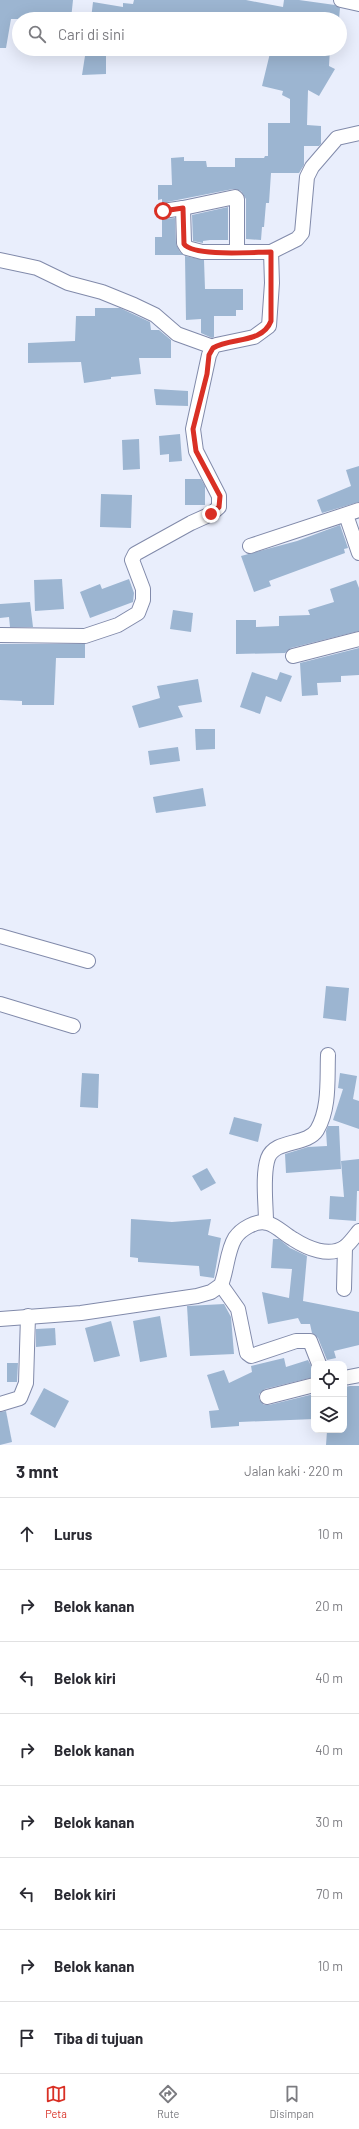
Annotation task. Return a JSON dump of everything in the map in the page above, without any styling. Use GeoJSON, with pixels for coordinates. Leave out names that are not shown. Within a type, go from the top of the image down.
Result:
{"type":"FeatureCollection","features":[{"type":"Feature","properties":{"kind":"street"},"geometry":{"type":"LineString","coordinates":[[340,0],[359,4]]}},
{"type":"Feature","properties":{"kind":"street"},"geometry":{"type":"LineString","coordinates":[[183,208],[184,243],[187,248],[202,252],[271,252],[297,239],[302,233],[307,177],[312,167],[337,138],[359,133]]}},
{"type":"Feature","properties":{"kind":"street"},"geometry":{"type":"LineString","coordinates":[[163,211],[235,197],[237,199],[237,251]]}},
{"type":"Feature","properties":{"kind":"street"},"geometry":{"type":"LineString","coordinates":[[0,260],[37,268],[68,284],[102,292],[134,305],[155,316],[178,334],[213,348],[254,337],[269,326],[271,321],[271,252]]}},
{"type":"Feature","properties":{"kind":"street"},"geometry":{"type":"LineString","coordinates":[[0,635],[85,636],[124,621],[138,613],[143,600],[143,589],[132,563],[132,556],[152,543],[211,514],[219,507],[220,496],[196,451],[193,429],[207,374],[209,355],[213,348]]}},
{"type":"Feature","properties":{"kind":"street"},"geometry":{"type":"LineString","coordinates":[[250,546],[353,512],[359,553]]}},
{"type":"Feature","properties":{"kind":"street"},"geometry":{"type":"LineString","coordinates":[[294,656],[359,639]]}},
{"type":"Feature","properties":{"kind":"street"},"geometry":{"type":"LineString","coordinates":[[0,936],[88,961]]}},
{"type":"Feature","properties":{"kind":"street"},"geometry":{"type":"LineString","coordinates":[[0,1004],[73,1026]]}},
{"type":"Feature","properties":{"kind":"street"},"geometry":{"type":"LineString","coordinates":[[266,1222],[266,1169],[268,1158],[272,1152],[308,1136],[317,1130],[327,1099],[328,1055]]}},
{"type":"Feature","properties":{"kind":"street"},"geometry":{"type":"LineString","coordinates":[[266,1222],[292,1239],[315,1250],[330,1251],[345,1248],[358,1234]]}},
{"type":"Feature","properties":{"kind":"street"},"geometry":{"type":"LineString","coordinates":[[0,1319],[81,1313],[197,1296],[211,1292],[221,1285],[234,1239],[247,1228],[266,1222]]}},
{"type":"Feature","properties":{"kind":"street"},"geometry":{"type":"LineString","coordinates":[[344,1289],[345,1248]]}},
{"type":"Feature","properties":{"kind":"street"},"geometry":{"type":"LineString","coordinates":[[221,1285],[238,1309],[247,1353],[251,1356],[296,1341],[310,1341],[318,1361]]}},
{"type":"Feature","properties":{"kind":"street"},"geometry":{"type":"LineString","coordinates":[[0,1404],[20,1398],[26,1383],[28,1316]]}},
{"type":"Feature","properties":{"kind":"street"},"geometry":{"type":"LineString","coordinates":[[347,1377],[359,1375]]}},
{"type":"Feature","properties":{"kind":"street"},"geometry":{"type":"LineString","coordinates":[[267,1397],[311,1387]]}},
{"type":"Feature","properties":{"kind":"building"},"geometry":{"type":"Polygon","coordinates":[[[0,0],[73,0],[72,12],[12,12],[6,48],[0,48],[0,0]]]}},
{"type":"Feature","properties":{"kind":"building"},"geometry":{"type":"Polygon","coordinates":[[[134,0],[246,0],[283,7],[284,0],[299,0],[335,5],[340,8],[340,12],[92,12],[93,2],[123,7],[123,3],[133,4],[134,0]]]}},
{"type":"Feature","properties":{"kind":"building"},"geometry":{"type":"Polygon","coordinates":[[[85,56],[106,56],[106,74],[82,75],[85,56]]]}},
{"type":"Feature","properties":{"kind":"building"},"geometry":{"type":"Polygon","coordinates":[[[269,56],[330,56],[329,66],[335,69],[319,96],[308,90],[307,125],[321,126],[321,144],[319,146],[304,146],[304,165],[299,173],[271,173],[269,203],[266,203],[264,227],[262,227],[261,240],[246,239],[246,199],[241,191],[233,189],[162,203],[162,199],[158,200],[158,185],[172,185],[171,158],[184,157],[184,161],[206,161],[207,167],[235,167],[235,158],[264,158],[265,156],[268,156],[268,123],[290,123],[290,99],[282,95],[283,91],[262,86],[269,56]]]}},
{"type":"Feature","properties":{"kind":"building"},"geometry":{"type":"Polygon","coordinates":[[[228,207],[228,240],[210,240],[203,241],[203,243],[193,241],[192,215],[228,207]]]}},
{"type":"Feature","properties":{"kind":"building"},"geometry":{"type":"Polygon","coordinates":[[[175,218],[176,244],[180,252],[184,255],[155,255],[155,237],[162,237],[162,219],[175,218]]]}},
{"type":"Feature","properties":{"kind":"building"},"geometry":{"type":"Polygon","coordinates":[[[185,256],[204,260],[205,289],[243,289],[243,310],[236,310],[236,316],[214,316],[214,337],[212,338],[201,333],[201,319],[186,320],[185,256]]]}},
{"type":"Feature","properties":{"kind":"building"},"geometry":{"type":"Polygon","coordinates":[[[95,308],[120,308],[150,322],[151,330],[159,330],[171,340],[171,358],[139,358],[141,374],[111,377],[111,379],[84,383],[81,362],[28,363],[28,343],[75,341],[76,316],[95,316],[95,308]]]}},
{"type":"Feature","properties":{"kind":"building"},"geometry":{"type":"Polygon","coordinates":[[[154,389],[188,391],[188,406],[156,405],[154,389]]]}},
{"type":"Feature","properties":{"kind":"building"},"geometry":{"type":"Polygon","coordinates":[[[180,434],[182,461],[169,462],[169,454],[160,455],[159,436],[180,434]]]}},
{"type":"Feature","properties":{"kind":"building"},"geometry":{"type":"Polygon","coordinates":[[[139,439],[140,469],[123,470],[122,440],[139,439]]]}},
{"type":"Feature","properties":{"kind":"building"},"geometry":{"type":"Polygon","coordinates":[[[359,466],[359,502],[322,513],[317,500],[351,486],[346,470],[359,466]]]}},
{"type":"Feature","properties":{"kind":"building"},"geometry":{"type":"Polygon","coordinates":[[[185,479],[201,479],[205,486],[205,505],[185,505],[185,479]]]}},
{"type":"Feature","properties":{"kind":"building"},"geometry":{"type":"Polygon","coordinates":[[[101,494],[132,495],[131,528],[100,527],[101,494]]]}},
{"type":"Feature","properties":{"kind":"building"},"geometry":{"type":"Polygon","coordinates":[[[340,525],[348,548],[344,549],[345,553],[269,581],[271,586],[254,592],[241,556],[297,541],[340,525]]]}},
{"type":"Feature","properties":{"kind":"building"},"geometry":{"type":"Polygon","coordinates":[[[62,579],[64,609],[35,611],[34,580],[62,579]]]}},
{"type":"Feature","properties":{"kind":"building"},"geometry":{"type":"Polygon","coordinates":[[[129,579],[134,593],[133,602],[90,618],[80,592],[100,584],[102,589],[129,579]]]}},
{"type":"Feature","properties":{"kind":"building"},"geometry":{"type":"Polygon","coordinates":[[[356,580],[359,588],[359,631],[291,648],[285,653],[236,654],[236,620],[256,620],[256,627],[279,626],[279,616],[310,615],[308,610],[334,602],[330,589],[356,580]]]}},
{"type":"Feature","properties":{"kind":"building"},"geometry":{"type":"Polygon","coordinates":[[[30,602],[33,627],[10,627],[9,617],[0,618],[0,604],[30,602]]]}},
{"type":"Feature","properties":{"kind":"building"},"geometry":{"type":"Polygon","coordinates":[[[173,610],[193,613],[191,632],[170,629],[173,610]]]}},
{"type":"Feature","properties":{"kind":"building"},"geometry":{"type":"Polygon","coordinates":[[[0,644],[85,644],[85,658],[56,658],[54,705],[22,705],[22,701],[0,700],[0,644]]]}},
{"type":"Feature","properties":{"kind":"building"},"geometry":{"type":"Polygon","coordinates":[[[359,648],[359,675],[341,676],[341,682],[317,683],[318,695],[302,696],[300,663],[359,648]]]}},
{"type":"Feature","properties":{"kind":"building"},"geometry":{"type":"Polygon","coordinates":[[[252,672],[277,680],[280,672],[292,676],[281,702],[266,696],[260,714],[240,707],[252,672]]]}},
{"type":"Feature","properties":{"kind":"building"},"geometry":{"type":"Polygon","coordinates":[[[198,679],[202,702],[178,706],[183,717],[139,728],[132,706],[160,698],[157,686],[198,679]]]}},
{"type":"Feature","properties":{"kind":"building"},"geometry":{"type":"Polygon","coordinates":[[[195,729],[215,729],[215,749],[196,750],[195,729]]]}},
{"type":"Feature","properties":{"kind":"building"},"geometry":{"type":"Polygon","coordinates":[[[178,747],[180,761],[150,765],[148,751],[178,747]]]}},
{"type":"Feature","properties":{"kind":"building"},"geometry":{"type":"Polygon","coordinates":[[[203,788],[206,806],[156,813],[153,797],[203,788]]]}},
{"type":"Feature","properties":{"kind":"building"},"geometry":{"type":"Polygon","coordinates":[[[326,986],[349,988],[346,1021],[323,1018],[326,986]]]}},
{"type":"Feature","properties":{"kind":"building"},"geometry":{"type":"Polygon","coordinates":[[[82,1073],[99,1074],[98,1108],[80,1107],[82,1073]]]}},
{"type":"Feature","properties":{"kind":"building"},"geometry":{"type":"Polygon","coordinates":[[[340,1073],[357,1076],[353,1099],[359,1101],[359,1129],[333,1120],[343,1089],[338,1088],[340,1073]]]}},
{"type":"Feature","properties":{"kind":"building"},"geometry":{"type":"Polygon","coordinates":[[[234,1117],[262,1124],[258,1142],[229,1134],[234,1117]]]}},
{"type":"Feature","properties":{"kind":"building"},"geometry":{"type":"Polygon","coordinates":[[[328,1126],[339,1126],[341,1169],[286,1173],[285,1154],[308,1147],[327,1146],[326,1131],[328,1126]]]}},
{"type":"Feature","properties":{"kind":"building"},"geometry":{"type":"Polygon","coordinates":[[[359,1159],[359,1191],[357,1191],[356,1221],[329,1219],[330,1196],[344,1197],[341,1161],[359,1159]]]}},
{"type":"Feature","properties":{"kind":"building"},"geometry":{"type":"Polygon","coordinates":[[[207,1168],[216,1183],[201,1191],[192,1176],[207,1168]]]}},
{"type":"Feature","properties":{"kind":"building"},"geometry":{"type":"Polygon","coordinates":[[[131,1219],[172,1222],[211,1219],[208,1235],[221,1238],[214,1278],[200,1276],[199,1266],[138,1262],[138,1258],[130,1257],[131,1219]]]}},
{"type":"Feature","properties":{"kind":"building"},"geometry":{"type":"Polygon","coordinates":[[[273,1239],[279,1239],[290,1248],[307,1256],[303,1301],[359,1312],[359,1345],[334,1351],[336,1358],[327,1360],[318,1338],[312,1333],[310,1324],[301,1324],[298,1318],[268,1324],[262,1292],[289,1298],[292,1269],[271,1268],[273,1239]]]}},
{"type":"Feature","properties":{"kind":"building"},"geometry":{"type":"Polygon","coordinates":[[[224,1304],[231,1317],[234,1354],[190,1356],[187,1306],[224,1304]]]}},
{"type":"Feature","properties":{"kind":"building"},"geometry":{"type":"Polygon","coordinates":[[[160,1316],[167,1357],[140,1362],[133,1321],[160,1316]]]}},
{"type":"Feature","properties":{"kind":"building"},"geometry":{"type":"Polygon","coordinates":[[[111,1321],[120,1356],[94,1362],[85,1328],[111,1321]]]}},
{"type":"Feature","properties":{"kind":"building"},"geometry":{"type":"Polygon","coordinates":[[[55,1328],[56,1345],[36,1347],[36,1329],[55,1328]]]}},
{"type":"Feature","properties":{"kind":"building"},"geometry":{"type":"Polygon","coordinates":[[[284,1358],[286,1367],[308,1360],[311,1366],[311,1378],[265,1389],[259,1394],[259,1399],[264,1405],[269,1405],[311,1395],[311,1419],[239,1422],[239,1426],[211,1428],[209,1411],[219,1410],[207,1375],[224,1370],[229,1383],[252,1372],[251,1366],[284,1358]]]}},
{"type":"Feature","properties":{"kind":"building"},"geometry":{"type":"Polygon","coordinates":[[[7,1363],[18,1363],[17,1382],[7,1382],[7,1363]]]}},
{"type":"Feature","properties":{"kind":"building"},"geometry":{"type":"Polygon","coordinates":[[[347,1386],[359,1386],[359,1445],[326,1445],[327,1433],[347,1433],[347,1386]]]}},
{"type":"Feature","properties":{"kind":"building"},"geometry":{"type":"Polygon","coordinates":[[[44,1388],[69,1401],[55,1428],[30,1414],[44,1388]]]}},
{"type":"Feature","properties":{"kind":"building"},"geometry":{"type":"Polygon","coordinates":[[[6,1411],[12,1442],[0,1445],[0,1412],[6,1411]]]}},
{"type":"Feature","properties":{"kind":"route"},"geometry":{"type":"LineString","coordinates":[[163,211],[183,208],[184,244],[187,248],[202,252],[271,252],[271,321],[269,326],[266,330],[254,337],[216,345],[209,355],[207,374],[193,429],[196,451],[202,465],[220,496],[219,507],[211,514]]}}]}
